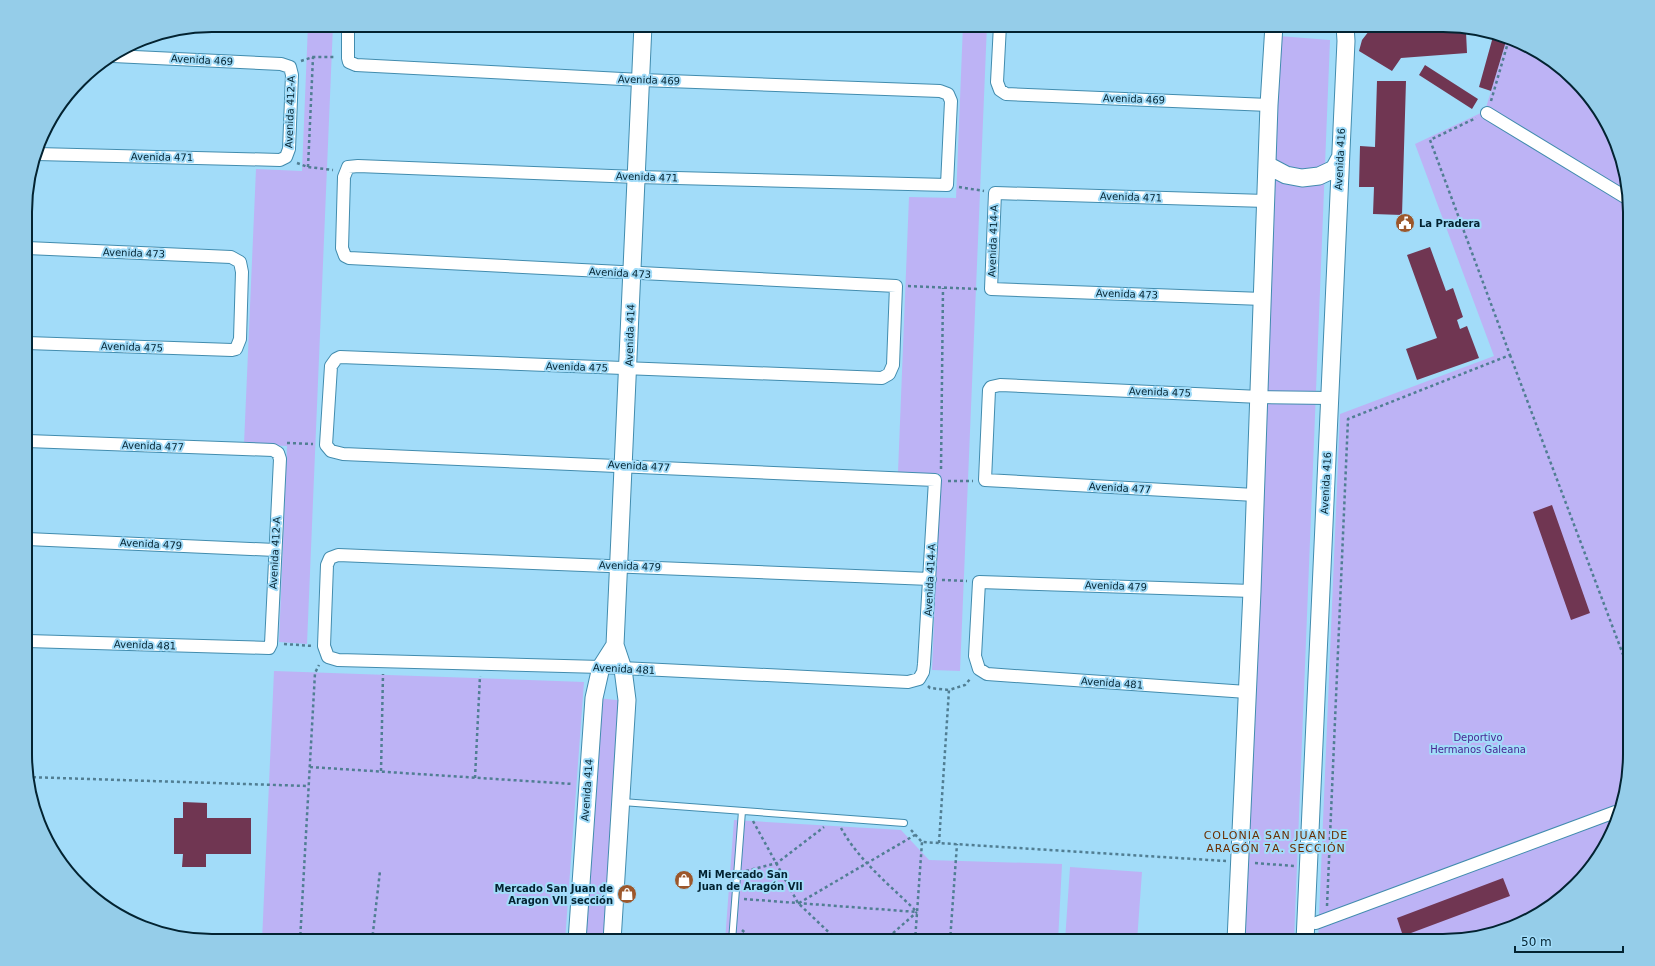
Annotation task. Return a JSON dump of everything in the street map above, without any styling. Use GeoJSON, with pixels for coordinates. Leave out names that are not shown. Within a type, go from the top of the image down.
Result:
{"type":"FeatureCollection","features":[{"type":"Feature","properties":{"kind":"street"},"geometry":{"type":"LineString","coordinates":[[348,32],[348,60]]}},
{"type":"Feature","properties":{"kind":"street","name":"Avenida 414"},"geometry":{"type":"LineString","coordinates":[[612,934],[626,700],[623,669],[616,645],[643,32]]}},
{"type":"Feature","properties":{"kind":"street","name":"Avenida 469"},"geometry":{"type":"LineString","coordinates":[[1000,32],[997,82],[1000,90],[1006,94],[1269,105]]}},
{"type":"Feature","properties":{"kind":"street"},"geometry":{"type":"LineString","coordinates":[[1236,934],[1252,591],[1260,397],[1269,105],[1274,32]]}},
{"type":"Feature","properties":{"kind":"street","name":"Avenida 416"},"geometry":{"type":"LineString","coordinates":[[1305,934],[1345,32]]}},
{"type":"Feature","properties":{"kind":"street","name":"Avenida 469"},"geometry":{"type":"LineString","coordinates":[[121,56],[281,64],[290,67]]}},
{"type":"Feature","properties":{"kind":"street","name":"Avenida 469"},"geometry":{"type":"LineString","coordinates":[[348,60],[356,65],[641,80],[940,90],[948,94],[951,101],[947,185]]}},
{"type":"Feature","properties":{"kind":"street","name":"Avenida 412-A"},"geometry":{"type":"LineString","coordinates":[[286,157],[290,149],[292,74],[290,67]]}},
{"type":"Feature","properties":{"kind":"street"},"geometry":{"type":"LineString","coordinates":[[1487,113],[1622,195]]}},
{"type":"Feature","properties":{"kind":"street","name":"Avenida 471"},"geometry":{"type":"LineString","coordinates":[[42,154],[280,160],[286,157]]}},
{"type":"Feature","properties":{"kind":"street"},"geometry":{"type":"LineString","coordinates":[[1267,166],[1286,175],[1302,178],[1319,176],[1334,169],[1340,158]]}},
{"type":"Feature","properties":{"kind":"street","name":"Avenida 471"},"geometry":{"type":"LineString","coordinates":[[347,169],[358,166],[637,177],[947,185]]}},
{"type":"Feature","properties":{"kind":"street","name":"Avenida 473"},"geometry":{"type":"LineString","coordinates":[[347,169],[342,248],[345,256],[352,259],[896,286]]}},
{"type":"Feature","properties":{"kind":"street","name":"Avenida 471"},"geometry":{"type":"LineString","coordinates":[[995,193],[1266,201]]}},
{"type":"Feature","properties":{"kind":"street","name":"Avenida 414-A"},"geometry":{"type":"LineString","coordinates":[[991,289],[995,193]]}},
{"type":"Feature","properties":{"kind":"street","name":"Avenida 473"},"geometry":{"type":"LineString","coordinates":[[32,248],[231,257],[240,262],[242,272],[240,339],[236,349]]}},
{"type":"Feature","properties":{"kind":"street","name":"Avenida 475"},"geometry":{"type":"LineString","coordinates":[[326,445],[331,366],[336,359],[345,357],[882,378],[889,374],[892,365],[896,286]]}},
{"type":"Feature","properties":{"kind":"street","name":"Avenida 473"},"geometry":{"type":"LineString","coordinates":[[991,289],[1263,299]]}},
{"type":"Feature","properties":{"kind":"street","name":"Avenida 475"},"geometry":{"type":"LineString","coordinates":[[32,343],[220,350],[236,349]]}},
{"type":"Feature","properties":{"kind":"street","name":"Avenida 475"},"geometry":{"type":"LineString","coordinates":[[985,480],[988,394],[991,387],[1000,386],[1260,397],[1330,398]]}},
{"type":"Feature","properties":{"kind":"street","name":"Avenida 477"},"geometry":{"type":"LineString","coordinates":[[32,441],[273,450],[278,453]]}},
{"type":"Feature","properties":{"kind":"street","name":"Avenida 477"},"geometry":{"type":"LineString","coordinates":[[326,445],[331,451],[343,454],[938,480]]}},
{"type":"Feature","properties":{"kind":"street","name":"Avenida 412-A"},"geometry":{"type":"LineString","coordinates":[[267,646],[275,550],[280,458],[278,453]]}},
{"type":"Feature","properties":{"kind":"street","name":"Avenida 414-A"},"geometry":{"type":"LineString","coordinates":[[919,679],[923,672],[924,664],[938,480]]}},
{"type":"Feature","properties":{"kind":"street","name":"Avenida 477"},"geometry":{"type":"LineString","coordinates":[[985,480],[1255,495]]}},
{"type":"Feature","properties":{"kind":"street","name":"Avenida 479"},"geometry":{"type":"LineString","coordinates":[[32,539],[275,550]]}},
{"type":"Feature","properties":{"kind":"street","name":"Avenida 479"},"geometry":{"type":"LineString","coordinates":[[326,652],[327,565],[330,558],[338,555],[930,579]]}},
{"type":"Feature","properties":{"kind":"street"},"geometry":{"type":"LineString","coordinates":[[979,582],[975,656],[979,669]]}},
{"type":"Feature","properties":{"kind":"street","name":"Avenida 479"},"geometry":{"type":"LineString","coordinates":[[979,582],[1252,591]]}},
{"type":"Feature","properties":{"kind":"street","name":"Avenida 481"},"geometry":{"type":"LineString","coordinates":[[32,641],[267,646]]}},
{"type":"Feature","properties":{"kind":"street","name":"Avenida 414"},"geometry":{"type":"LineString","coordinates":[[577,934],[594,698],[601,667],[616,645]]}},
{"type":"Feature","properties":{"kind":"street","name":"Avenida 481"},"geometry":{"type":"LineString","coordinates":[[326,652],[338,660],[601,667],[908,682],[919,679]]}},
{"type":"Feature","properties":{"kind":"street","name":"Avenida 481"},"geometry":{"type":"LineString","coordinates":[[979,669],[987,674],[1247,692]]}},
{"type":"Feature","properties":{"kind":"street"},"geometry":{"type":"LineString","coordinates":[[1321,921],[1613,813]]}},
{"type":"Feature","properties":{"kind":"lane"},"geometry":{"type":"LineString","coordinates":[[620,802],[904,823]]}},
{"type":"Feature","properties":{"kind":"lane"},"geometry":{"type":"LineString","coordinates":[[732,934],[737,874],[745,811]]}},
{"type":"Feature","properties":{"kind":"path"},"geometry":{"type":"LineString","coordinates":[[1507,44],[1487,113],[1430,140],[1623,654]]}},
{"type":"Feature","properties":{"kind":"path"},"geometry":{"type":"LineString","coordinates":[[290,67],[313,57],[348,60]]}},
{"type":"Feature","properties":{"kind":"path"},"geometry":{"type":"LineString","coordinates":[[308,167],[313,57]]}},
{"type":"Feature","properties":{"kind":"path"},"geometry":{"type":"LineString","coordinates":[[286,157],[308,167],[347,169]]}},
{"type":"Feature","properties":{"kind":"path"},"geometry":{"type":"LineString","coordinates":[[947,185],[995,193]]}},
{"type":"Feature","properties":{"kind":"path"},"geometry":{"type":"LineString","coordinates":[[896,286],[991,289]]}},
{"type":"Feature","properties":{"kind":"path"},"geometry":{"type":"LineString","coordinates":[[942,288],[938,480],[985,480]]}},
{"type":"Feature","properties":{"kind":"path"},"geometry":{"type":"LineString","coordinates":[[1324,934],[1321,921],[1348,419],[1510,355]]}},
{"type":"Feature","properties":{"kind":"path"},"geometry":{"type":"LineString","coordinates":[[278,453],[283,442],[326,445]]}},
{"type":"Feature","properties":{"kind":"path"},"geometry":{"type":"LineString","coordinates":[[930,579],[979,582]]}},
{"type":"Feature","properties":{"kind":"path"},"geometry":{"type":"LineString","coordinates":[[267,646],[326,652]]}},
{"type":"Feature","properties":{"kind":"path"},"geometry":{"type":"LineString","coordinates":[[381,771],[384,661]]}},
{"type":"Feature","properties":{"kind":"path"},"geometry":{"type":"LineString","coordinates":[[475,778],[481,664]]}},
{"type":"Feature","properties":{"kind":"path"},"geometry":{"type":"LineString","coordinates":[[919,679],[930,688],[949,690],[966,685],[979,669]]}},
{"type":"Feature","properties":{"kind":"path"},"geometry":{"type":"LineString","coordinates":[[300,934],[315,673]]}},
{"type":"Feature","properties":{"kind":"path"},"geometry":{"type":"LineString","coordinates":[[939,843],[949,690]]}},
{"type":"Feature","properties":{"kind":"path"},"geometry":{"type":"LineString","coordinates":[[310,767],[587,785]]}},
{"type":"Feature","properties":{"kind":"path"},"geometry":{"type":"LineString","coordinates":[[34,777],[308,786]]}},
{"type":"Feature","properties":{"kind":"path"},"geometry":{"type":"LineString","coordinates":[[745,811],[798,903],[831,934]]}},
{"type":"Feature","properties":{"kind":"path"},"geometry":{"type":"LineString","coordinates":[[737,874],[776,864],[836,818],[846,838],[867,862],[917,912]]}},
{"type":"Feature","properties":{"kind":"path"},"geometry":{"type":"LineString","coordinates":[[904,823],[922,842],[1308,867]]}},
{"type":"Feature","properties":{"kind":"path"},"geometry":{"type":"LineString","coordinates":[[798,903],[915,835]]}},
{"type":"Feature","properties":{"kind":"path"},"geometry":{"type":"LineString","coordinates":[[915,934],[922,842]]}},
{"type":"Feature","properties":{"kind":"path"},"geometry":{"type":"LineString","coordinates":[[951,934],[957,844]]}},
{"type":"Feature","properties":{"kind":"path"},"geometry":{"type":"LineString","coordinates":[[373,934],[380,871]]}},
{"type":"Feature","properties":{"kind":"path"},"geometry":{"type":"LineString","coordinates":[[735,899],[917,912]]}},
{"type":"Feature","properties":{"kind":"path"},"geometry":{"type":"LineString","coordinates":[[892,934],[917,912]]}},
{"type":"Feature","properties":{"kind":"green space"},"geometry":{"type":"Polygon","coordinates":[[[308,32],[333,32],[307,644],[279,642],[287,446],[244,444],[256,169],[302,171],[308,32]]]}},
{"type":"Feature","properties":{"kind":"green space"},"geometry":{"type":"Polygon","coordinates":[[[963,32],[987,32],[960,671],[932,670],[940,474],[898,472],[909,197],[956,198],[963,32]]]}},
{"type":"Feature","properties":{"kind":"green space"},"geometry":{"type":"Polygon","coordinates":[[[1279,36],[1330,40],[1294,934],[1241,934],[1279,36]]]}},
{"type":"Feature","properties":{"kind":"green space","name":"Deportivo Hermanos Galeana"},"geometry":{"type":"Polygon","coordinates":[[[1505,44],[1533,56],[1562,77],[1578,93],[1593,112],[1609,143],[1620,177],[1623,201],[1623,765],[1620,789],[1609,823],[1593,854],[1578,873],[1562,889],[1533,910],[1512,920],[1489,928],[1454,934],[1318,934],[1340,414],[1494,356],[1415,144],[1485,111],[1505,44]]]}},
{"type":"Feature","properties":{"kind":"green space"},"geometry":{"type":"Polygon","coordinates":[[[274,671],[584,682],[566,934],[262,934],[274,671]]]}},
{"type":"Feature","properties":{"kind":"green space"},"geometry":{"type":"Polygon","coordinates":[[[597,698],[626,701],[606,934],[580,934],[597,698]]]}},
{"type":"Feature","properties":{"kind":"green space"},"geometry":{"type":"Polygon","coordinates":[[[734,820],[901,830],[929,860],[1062,864],[1058,934],[726,934],[734,820]]]}},
{"type":"Feature","properties":{"kind":"green space"},"geometry":{"type":"Polygon","coordinates":[[[1070,867],[1142,872],[1138,934],[1065,934],[1070,867]]]}},
{"type":"Feature","properties":{"kind":"building"},"geometry":{"type":"Polygon","coordinates":[[[1368,32],[1454,32],[1466,34],[1467,53],[1401,58],[1392,71],[1359,51],[1362,40],[1368,32]]]}},
{"type":"Feature","properties":{"kind":"building"},"geometry":{"type":"Polygon","coordinates":[[[1492,39],[1505,44],[1491,91],[1479,87],[1492,39]]]}},
{"type":"Feature","properties":{"kind":"building"},"geometry":{"type":"Polygon","coordinates":[[[1425,65],[1478,99],[1472,109],[1419,75],[1425,65]]]}},
{"type":"Feature","properties":{"kind":"building"},"geometry":{"type":"Polygon","coordinates":[[[1377,81],[1406,81],[1402,215],[1373,214],[1374,187],[1359,187],[1360,146],[1375,147],[1377,81]]]}},
{"type":"Feature","properties":{"kind":"building"},"geometry":{"type":"Polygon","coordinates":[[[1430,247],[1446,291],[1453,288],[1463,317],[1457,320],[1460,329],[1467,326],[1479,358],[1417,380],[1406,349],[1437,338],[1407,255],[1430,247]]]}},
{"type":"Feature","properties":{"kind":"building"},"geometry":{"type":"Polygon","coordinates":[[[1552,505],[1590,613],[1571,620],[1533,512],[1552,505]]]}},
{"type":"Feature","properties":{"kind":"building"},"geometry":{"type":"Polygon","coordinates":[[[183,802],[207,803],[207,818],[251,818],[251,854],[206,854],[206,867],[182,867],[183,854],[174,854],[174,818],[183,818],[183,802]]]}},
{"type":"Feature","properties":{"kind":"building"},"geometry":{"type":"Polygon","coordinates":[[[1503,878],[1510,896],[1408,934],[1402,934],[1397,918],[1503,878]]]}},
{"type":"Feature","properties":{"kind":"place","name":"La Pradera"},"geometry":{"type":"Point","coordinates":[1405,223]}},
{"type":"Feature","properties":{"kind":"place","name":"Mi Mercado San Juan de Aragón VII"},"geometry":{"type":"Point","coordinates":[684,880]}},
{"type":"Feature","properties":{"kind":"place","name":"Mercado San Juan de Aragon VII sección"},"geometry":{"type":"Point","coordinates":[627,894]}},
{"type":"Feature","properties":{"kind":"district","name":"COLONIA SAN JUAN DE ARAGÓN 7A. SECCIÓN"},"geometry":{"type":"Point","coordinates":[1276,841]}}]}
